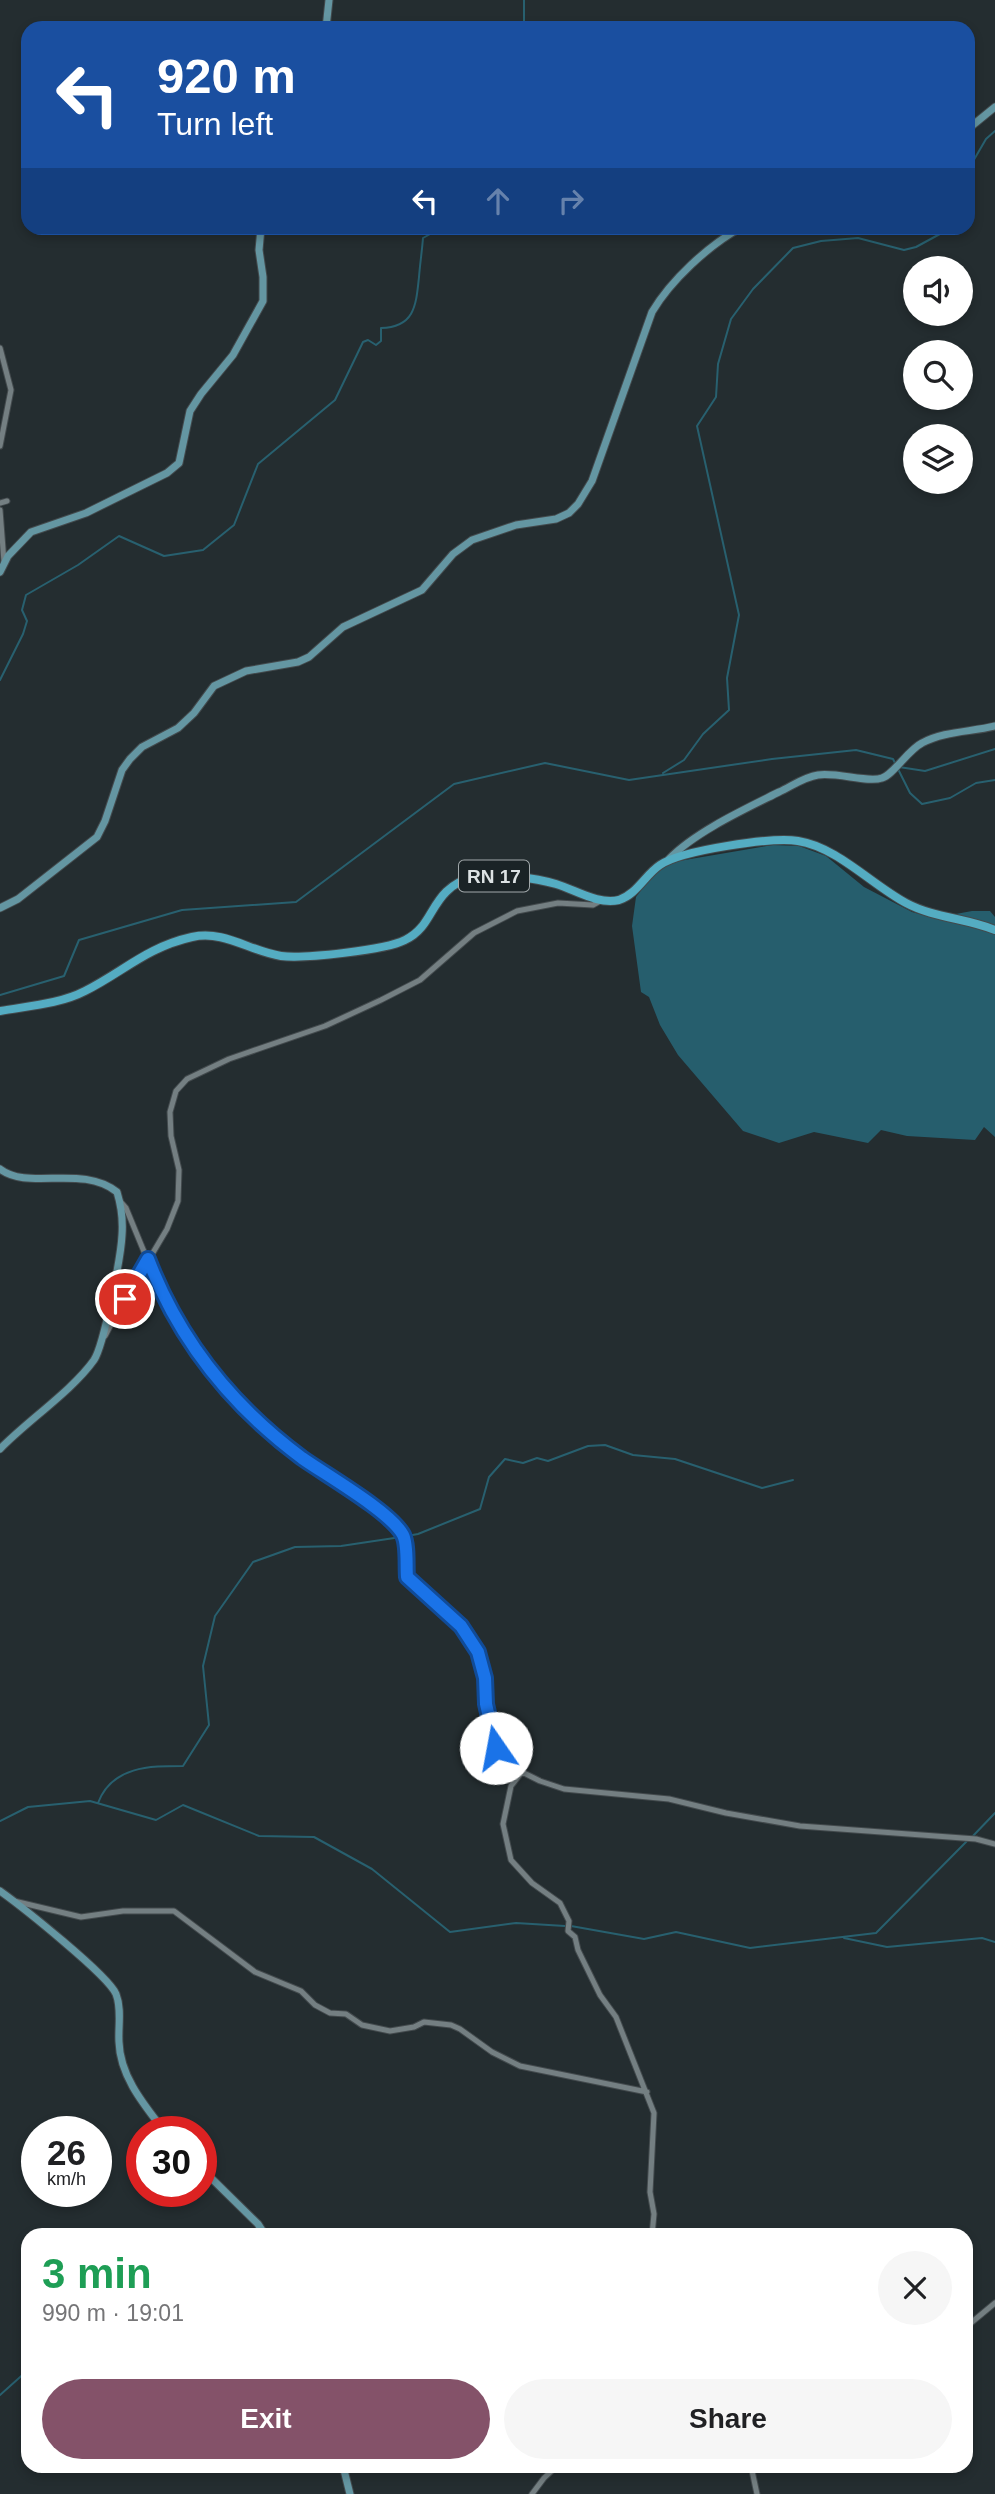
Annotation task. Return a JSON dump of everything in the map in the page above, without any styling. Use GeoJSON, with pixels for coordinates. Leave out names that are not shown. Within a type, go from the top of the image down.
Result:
{"type":"FeatureCollection","features":[{"type":"Feature","properties":{"kind":"main road"},"geometry":{"type":"LineString","coordinates":[[602,900],[616,900],[628,896],[657,867],[669,859],[690,853],[781,839],[809,843],[827,850],[863,876],[921,910],[995,930]]}},
{"type":"Feature","properties":{"kind":"main road","name":"RN 17"},"geometry":{"type":"LineString","coordinates":[[0,1011],[53,1002],[83,993],[147,953],[192,937],[223,937],[281,956],[307,957],[390,945],[406,940],[416,932],[441,894],[454,883],[478,874],[556,884],[602,900]]}},
{"type":"Feature","properties":{"kind":"street"},"geometry":{"type":"LineString","coordinates":[[327,21],[329,0]]}},
{"type":"Feature","properties":{"kind":"street"},"geometry":{"type":"LineString","coordinates":[[975,123],[995,107]]}},
{"type":"Feature","properties":{"kind":"street"},"geometry":{"type":"LineString","coordinates":[[0,572],[19,542],[31,532],[86,513],[175,467],[180,458],[190,411],[233,355],[263,301],[260,235]]}},
{"type":"Feature","properties":{"kind":"street"},"geometry":{"type":"LineString","coordinates":[[2,897],[3,907],[18,899],[51,870],[97,837],[102,830],[122,770],[130,759],[142,747],[178,728],[194,713],[214,686],[246,671],[298,662],[309,657],[343,627],[422,590],[453,554],[472,540],[516,525],[556,519],[569,513],[592,481],[652,312],[662,295],[709,249],[730,235]]}},
{"type":"Feature","properties":{"kind":"street"},"geometry":{"type":"LineString","coordinates":[[0,348],[11,390],[0,446]]}},
{"type":"Feature","properties":{"kind":"street"},"geometry":{"type":"LineString","coordinates":[[0,510],[4,562]]}},
{"type":"Feature","properties":{"kind":"street"},"geometry":{"type":"LineString","coordinates":[[669,859],[681,847],[754,804],[807,777],[821,774],[880,779],[888,775],[911,750],[930,739],[995,726]]}},
{"type":"Feature","properties":{"kind":"street"},"geometry":{"type":"LineString","coordinates":[[0,1449],[68,1387],[93,1360],[116,1315],[167,1229],[178,1201],[179,1170],[171,1136],[170,1112],[176,1091],[187,1079],[229,1059],[325,1026],[381,1000],[420,980],[474,933],[517,911],[558,903],[593,905],[602,900]]}},
{"type":"Feature","properties":{"kind":"street"},"geometry":{"type":"LineString","coordinates":[[0,1169],[19,1177],[92,1180],[114,1190],[126,1208],[158,1284],[201,1359],[230,1394],[300,1456],[390,1518],[404,1536],[407,1577],[461,1626],[478,1652],[496,1748],[522,1772],[564,1789],[669,1799],[726,1813],[800,1826],[976,1839],[995,1844]]}},
{"type":"Feature","properties":{"kind":"street"},"geometry":{"type":"LineString","coordinates":[[99,1349],[121,1244],[119,1200]]}},
{"type":"Feature","properties":{"kind":"street"},"geometry":{"type":"LineString","coordinates":[[522,1772],[511,1786],[503,1824],[511,1860],[533,1883],[560,1903],[569,1921],[568,1931],[575,1937],[578,1950],[600,1995],[616,2017],[647,2092],[654,2113],[650,2192],[654,2214],[653,2228]]}},
{"type":"Feature","properties":{"kind":"street"},"geometry":{"type":"LineString","coordinates":[[0,1891],[113,1988],[119,2005],[118,2046],[127,2076],[152,2116]]}},
{"type":"Feature","properties":{"kind":"street"},"geometry":{"type":"LineString","coordinates":[[14,1901],[50,1908],[72,1917],[134,1910],[174,1911],[255,1972],[301,1992],[315,2005],[330,2012],[346,2014],[362,2025],[390,2031],[414,2027],[424,2022],[451,2025],[485,2048],[520,2066],[647,2092]]}},
{"type":"Feature","properties":{"kind":"street"},"geometry":{"type":"LineString","coordinates":[[217,2184],[261,2228]]}},
{"type":"Feature","properties":{"kind":"street"},"geometry":{"type":"LineString","coordinates":[[973,2321],[995,2303]]}},
{"type":"Feature","properties":{"kind":"street"},"geometry":{"type":"LineString","coordinates":[[345,2473],[350,2494]]}},
{"type":"Feature","properties":{"kind":"street"},"geometry":{"type":"LineString","coordinates":[[532,2494],[549,2473]]}},
{"type":"Feature","properties":{"kind":"street"},"geometry":{"type":"LineString","coordinates":[[752,2473],[757,2494]]}},
{"type":"Feature","properties":{"kind":"shaded area"},"geometry":{"type":"Polygon","coordinates":[[[773,845],[799,846],[826,856],[864,887],[912,912],[934,918],[972,911],[990,911],[995,917],[995,1137],[984,1127],[975,1140],[907,1136],[881,1130],[868,1143],[814,1132],[779,1143],[743,1131],[678,1055],[660,1025],[649,997],[641,992],[632,926],[636,897],[655,872],[673,862],[773,845]]]}},
{"type":"Feature","properties":{"kind":"waterway"},"geometry":{"type":"LineString","coordinates":[[524,0],[524,21]]}},
{"type":"Feature","properties":{"kind":"waterway"},"geometry":{"type":"LineString","coordinates":[[975,158],[986,139],[995,131]]}},
{"type":"Feature","properties":{"kind":"waterway"},"geometry":{"type":"LineString","coordinates":[[0,680],[27,621],[22,610],[26,595],[78,565],[119,536],[164,556],[203,550],[234,525],[258,464],[335,400],[363,342],[368,340],[376,345],[381,341],[381,328],[401,324],[412,313],[417,297],[423,238],[428,235]]}},
{"type":"Feature","properties":{"kind":"waterway"},"geometry":{"type":"LineString","coordinates":[[663,773],[684,760],[703,734],[729,710],[727,678],[739,615],[697,426],[716,397],[718,364],[731,319],[753,289],[793,248],[821,241],[858,238],[904,250],[938,235]]}},
{"type":"Feature","properties":{"kind":"waterway"},"geometry":{"type":"LineString","coordinates":[[899,767],[925,771],[995,749]]}},
{"type":"Feature","properties":{"kind":"waterway"},"geometry":{"type":"LineString","coordinates":[[0,995],[64,976],[79,940],[182,910],[296,902],[454,784],[545,763],[629,780],[856,750],[893,759],[895,763]]}},
{"type":"Feature","properties":{"kind":"waterway"},"geometry":{"type":"LineString","coordinates":[[898,769],[910,793],[922,804],[950,798],[976,783],[995,780]]}},
{"type":"Feature","properties":{"kind":"waterway"},"geometry":{"type":"LineString","coordinates":[[407,1536],[480,1509],[489,1477],[505,1459],[523,1463],[537,1458],[548,1461],[588,1446],[605,1445],[633,1455],[675,1459],[762,1488],[793,1480]]}},
{"type":"Feature","properties":{"kind":"waterway"},"geometry":{"type":"LineString","coordinates":[[98,1803],[104,1791],[122,1775],[145,1768],[183,1766],[209,1725],[203,1666],[215,1616],[253,1562],[295,1547],[341,1546],[401,1537]]}},
{"type":"Feature","properties":{"kind":"waterway"},"geometry":{"type":"LineString","coordinates":[[0,1821],[28,1807],[90,1801],[156,1820],[183,1805],[259,1836],[314,1837],[372,1869],[450,1932],[516,1923],[565,1926]]}},
{"type":"Feature","properties":{"kind":"waterway"},"geometry":{"type":"LineString","coordinates":[[971,1838],[995,1813]]}},
{"type":"Feature","properties":{"kind":"waterway"},"geometry":{"type":"LineString","coordinates":[[571,1926],[644,1939],[676,1932],[750,1948],[876,1933],[967,1841]]}},
{"type":"Feature","properties":{"kind":"waterway"},"geometry":{"type":"LineString","coordinates":[[844,1938],[887,1947],[982,1938],[995,1942]]}},
{"type":"Feature","properties":{"kind":"waterway"},"geometry":{"type":"LineString","coordinates":[[0,2395],[21,2376]]}},
{"type":"Feature","properties":{"kind":"route"},"geometry":{"type":"LineString","coordinates":[[125,1299],[148,1259],[158,1284],[201,1359],[230,1394],[300,1456],[390,1518],[404,1536],[407,1577],[461,1626],[478,1652],[496,1748]]}}]}
